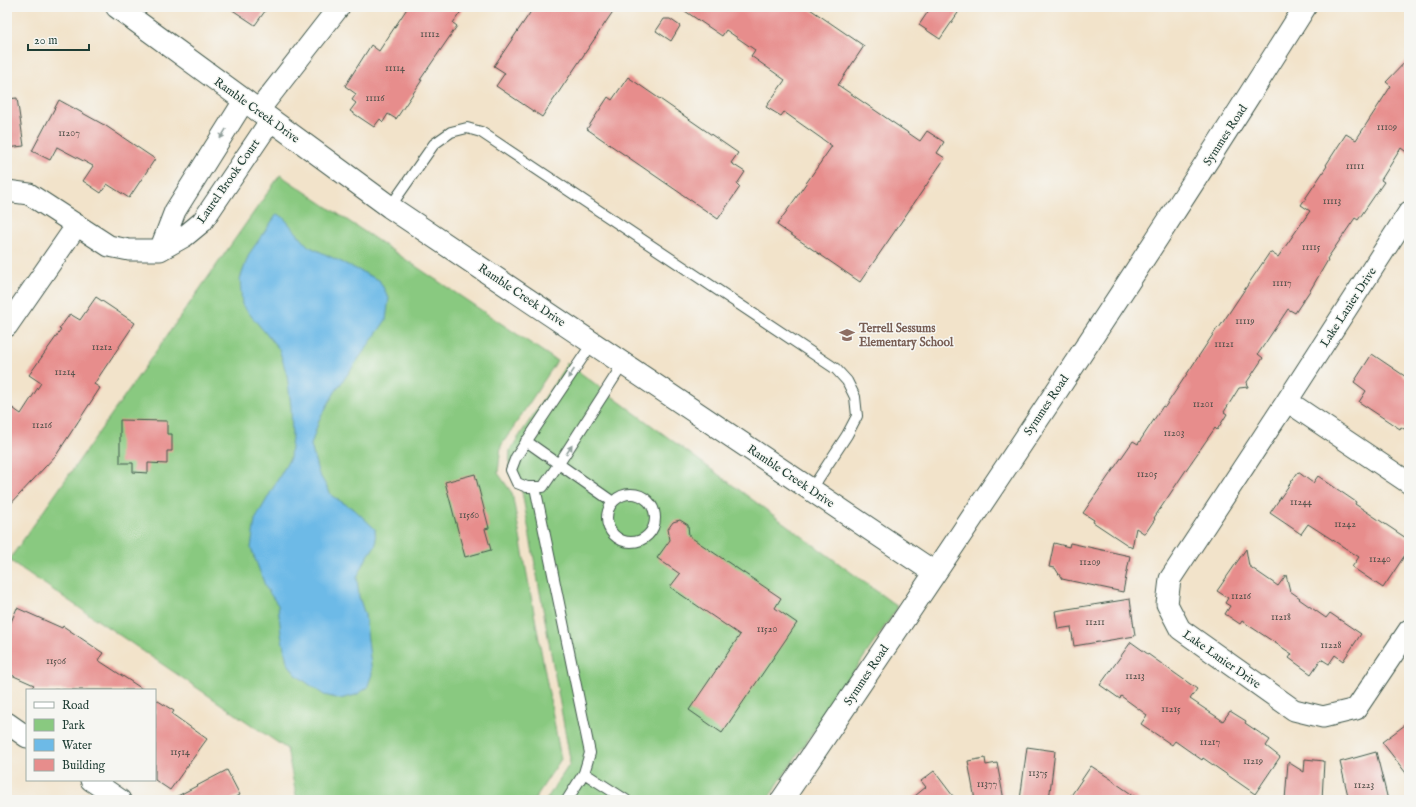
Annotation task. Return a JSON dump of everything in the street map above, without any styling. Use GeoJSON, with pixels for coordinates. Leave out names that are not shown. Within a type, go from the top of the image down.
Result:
{"type":"FeatureCollection","features":[{"type":"Feature","properties":{"kind":"street","name":"Ramble Creek Drive"},"geometry":{"type":"LineString","coordinates":[[117,7],[390,207],[936,573]]}},
{"type":"Feature","properties":{"kind":"street","name":"Laurel Brook Court"},"geometry":{"type":"LineString","coordinates":[[160,250],[175,211],[257,111],[339,7]]}},
{"type":"Feature","properties":{"kind":"street","name":"Symmes Road"},"geometry":{"type":"LineString","coordinates":[[782,800],[936,573],[1220,142],[1305,7]]}},
{"type":"Feature","properties":{"kind":"street","name":"Laurel Brook Court"},"geometry":{"type":"LineString","coordinates":[[7,190],[29,194],[109,246],[129,250],[160,250],[185,236],[202,222],[257,111]]}},
{"type":"Feature","properties":{"kind":"street","name":"Lake Lanier Drive"},"geometry":{"type":"LineString","coordinates":[[1409,212],[1170,579],[1167,604],[1180,629],[1294,710],[1324,717],[1356,709],[1409,630]]}},
{"type":"Feature","properties":{"kind":"street"},"geometry":{"type":"LineString","coordinates":[[7,326],[77,225]]}},
{"type":"Feature","properties":{"kind":"street"},"geometry":{"type":"LineString","coordinates":[[1287,401],[1409,483]]}},
{"type":"Feature","properties":{"kind":"street"},"geometry":{"type":"LineString","coordinates":[[7,723],[26,736]]}},
{"type":"Feature","properties":{"kind":"street"},"geometry":{"type":"LineString","coordinates":[[92,781],[120,800]]}},
{"type":"Feature","properties":{"kind":"lane"},"geometry":{"type":"LineString","coordinates":[[390,207],[434,144],[451,132],[468,128],[481,132],[836,369],[847,381],[855,397],[857,416],[847,435],[811,490]]}},
{"type":"Feature","properties":{"kind":"lane"},"geometry":{"type":"LineString","coordinates":[[593,342],[516,457],[511,470],[517,482],[527,487],[543,487],[623,364]]}},
{"type":"Feature","properties":{"kind":"lane"},"geometry":{"type":"LineString","coordinates":[[526,441],[613,502]]}},
{"type":"Feature","properties":{"kind":"lane"},"geometry":{"type":"LineString","coordinates":[[535,487],[590,753],[584,772],[567,800]]}},
{"type":"Feature","properties":{"kind":"lane"},"geometry":{"type":"LineString","coordinates":[[632,494],[646,499],[651,505],[655,521],[648,535],[634,542],[626,542],[613,534],[607,520],[608,512],[613,502],[624,496],[632,494]]}},
{"type":"Feature","properties":{"kind":"lane"},"geometry":{"type":"LineString","coordinates":[[584,772],[626,800]]}},
{"type":"Feature","properties":{"kind":"green space"},"geometry":{"type":"Polygon","coordinates":[[[280,175],[557,361],[501,446],[498,473],[512,493],[561,759],[534,800],[297,800],[287,749],[9,560],[280,175]]]}},
{"type":"Feature","properties":{"kind":"green space"},"geometry":{"type":"Polygon","coordinates":[[[567,363],[898,607],[767,800],[546,800],[569,765],[570,759],[522,492],[509,471],[510,450],[567,363]]]}},
{"type":"Feature","properties":{"kind":"water"},"geometry":{"type":"Polygon","coordinates":[[[277,214],[283,217],[308,246],[379,280],[389,298],[386,320],[335,392],[319,420],[311,445],[318,472],[332,496],[355,510],[375,529],[376,544],[366,559],[357,578],[359,597],[365,615],[372,674],[367,688],[356,695],[340,699],[324,695],[296,675],[287,662],[281,634],[278,605],[266,588],[251,548],[255,520],[290,458],[292,437],[291,406],[287,375],[279,349],[242,305],[240,279],[249,254],[277,214]]]}},
{"type":"Feature","properties":{"kind":"building"},"geometry":{"type":"Polygon","coordinates":[[[228,7],[268,7],[255,25],[228,7]]]}},
{"type":"Feature","properties":{"kind":"building"},"geometry":{"type":"Polygon","coordinates":[[[408,7],[464,7],[453,23],[457,26],[420,80],[422,80],[396,119],[388,114],[383,122],[380,119],[374,127],[350,111],[356,103],[352,100],[356,94],[345,86],[371,45],[379,51],[408,7]]]}},
{"type":"Feature","properties":{"kind":"building"},"geometry":{"type":"Polygon","coordinates":[[[534,7],[616,7],[542,117],[496,86],[505,73],[494,66],[534,7]]]}},
{"type":"Feature","properties":{"kind":"building"},"geometry":{"type":"Polygon","coordinates":[[[679,7],[807,7],[864,46],[838,85],[920,141],[927,131],[944,142],[937,153],[945,158],[860,282],[777,225],[832,146],[784,112],[781,116],[766,107],[785,80],[751,56],[755,50],[726,30],[722,36],[679,7]]]}},
{"type":"Feature","properties":{"kind":"building"},"geometry":{"type":"Polygon","coordinates":[[[931,7],[962,7],[940,39],[919,25],[931,7]]]}},
{"type":"Feature","properties":{"kind":"building"},"geometry":{"type":"Polygon","coordinates":[[[664,19],[670,19],[680,26],[671,41],[656,31],[664,19]]]}},
{"type":"Feature","properties":{"kind":"building"},"geometry":{"type":"Polygon","coordinates":[[[1409,58],[1409,154],[1401,148],[1381,180],[1384,182],[1358,220],[1355,218],[1327,259],[1328,260],[1311,289],[1295,313],[1288,309],[1258,354],[1263,358],[1247,382],[1248,387],[1239,388],[1224,412],[1227,414],[1217,430],[1215,428],[1154,518],[1155,519],[1145,534],[1136,528],[1132,548],[1093,522],[1094,520],[1083,513],[1133,441],[1138,444],[1163,406],[1165,407],[1270,252],[1278,257],[1310,211],[1301,205],[1346,134],[1356,140],[1391,86],[1386,82],[1409,58]]]}},
{"type":"Feature","properties":{"kind":"building"},"geometry":{"type":"Polygon","coordinates":[[[628,77],[738,153],[731,163],[745,172],[737,184],[740,187],[718,219],[587,129],[608,97],[612,100],[628,77]]]}},
{"type":"Feature","properties":{"kind":"building"},"geometry":{"type":"Polygon","coordinates":[[[17,98],[24,146],[7,148],[7,99],[17,98]]]}},
{"type":"Feature","properties":{"kind":"building"},"geometry":{"type":"Polygon","coordinates":[[[59,100],[106,126],[155,159],[129,198],[107,184],[101,193],[83,181],[93,166],[57,147],[50,160],[32,151],[59,100]]]}},
{"type":"Feature","properties":{"kind":"building"},"geometry":{"type":"Polygon","coordinates":[[[96,297],[135,323],[94,384],[100,388],[57,454],[7,508],[7,404],[21,414],[41,383],[29,375],[61,330],[59,329],[70,314],[80,320],[96,297]]]}},
{"type":"Feature","properties":{"kind":"building"},"geometry":{"type":"Polygon","coordinates":[[[1372,354],[1409,379],[1409,432],[1401,427],[1400,429],[1359,402],[1366,391],[1354,382],[1372,354]]]}},
{"type":"Feature","properties":{"kind":"building"},"geometry":{"type":"Polygon","coordinates":[[[120,420],[167,421],[167,434],[172,434],[172,451],[167,451],[167,464],[148,463],[148,473],[133,472],[133,463],[120,463],[120,420]]]}},
{"type":"Feature","properties":{"kind":"building"},"geometry":{"type":"Polygon","coordinates":[[[1298,472],[1313,483],[1318,476],[1356,502],[1355,504],[1409,540],[1409,549],[1383,588],[1352,567],[1359,557],[1308,524],[1301,534],[1270,513],[1298,472]]]}},
{"type":"Feature","properties":{"kind":"building"},"geometry":{"type":"Polygon","coordinates":[[[475,474],[489,528],[485,529],[491,550],[465,557],[445,482],[475,474]]]}},
{"type":"Feature","properties":{"kind":"building"},"geometry":{"type":"Polygon","coordinates":[[[680,520],[688,525],[689,536],[781,598],[775,608],[797,623],[722,733],[689,710],[740,635],[670,587],[680,574],[657,558],[670,540],[668,529],[673,522],[680,520]]]}},
{"type":"Feature","properties":{"kind":"building"},"geometry":{"type":"Polygon","coordinates":[[[1054,543],[1069,547],[1070,543],[1130,556],[1123,592],[1062,579],[1055,568],[1049,567],[1054,543]]]}},
{"type":"Feature","properties":{"kind":"building"},"geometry":{"type":"Polygon","coordinates":[[[1246,549],[1249,566],[1278,586],[1286,575],[1290,591],[1300,598],[1299,599],[1326,618],[1330,613],[1361,634],[1343,661],[1335,655],[1329,664],[1321,659],[1311,674],[1289,658],[1292,654],[1242,621],[1240,624],[1225,614],[1230,606],[1225,603],[1228,598],[1217,591],[1246,549]]]}},
{"type":"Feature","properties":{"kind":"building"},"geometry":{"type":"Polygon","coordinates":[[[1130,599],[1135,636],[1074,646],[1071,627],[1058,629],[1055,611],[1130,599]]]}},
{"type":"Feature","properties":{"kind":"building"},"geometry":{"type":"Polygon","coordinates":[[[17,608],[62,628],[63,626],[103,653],[98,660],[142,689],[31,689],[34,685],[7,673],[7,631],[17,608]]]}},
{"type":"Feature","properties":{"kind":"building"},"geometry":{"type":"Polygon","coordinates":[[[1131,642],[1197,689],[1190,699],[1223,721],[1230,711],[1246,721],[1245,723],[1270,740],[1266,746],[1280,757],[1255,794],[1203,758],[1202,760],[1175,741],[1172,745],[1141,724],[1147,715],[1121,696],[1120,699],[1100,685],[1131,642]]]}},
{"type":"Feature","properties":{"kind":"building"},"geometry":{"type":"Polygon","coordinates":[[[156,700],[174,711],[172,714],[207,739],[170,790],[156,781],[156,700]]]}},
{"type":"Feature","properties":{"kind":"building"},"geometry":{"type":"Polygon","coordinates":[[[1409,722],[1409,777],[1382,742],[1409,722]]]}},
{"type":"Feature","properties":{"kind":"building"},"geometry":{"type":"Polygon","coordinates":[[[1027,747],[1055,751],[1049,800],[1020,800],[1027,747]]]}},
{"type":"Feature","properties":{"kind":"building"},"geometry":{"type":"Polygon","coordinates":[[[1376,752],[1388,800],[1349,800],[1340,762],[1376,752]]]}},
{"type":"Feature","properties":{"kind":"building"},"geometry":{"type":"Polygon","coordinates":[[[985,758],[986,765],[997,763],[1004,800],[975,800],[968,761],[985,758]]]}},
{"type":"Feature","properties":{"kind":"building"},"geometry":{"type":"Polygon","coordinates":[[[1305,759],[1324,761],[1322,800],[1285,800],[1288,762],[1304,772],[1305,759]]]}},
{"type":"Feature","properties":{"kind":"building"},"geometry":{"type":"Polygon","coordinates":[[[1091,766],[1114,781],[1140,800],[1068,800],[1091,766]]]}},
{"type":"Feature","properties":{"kind":"building"},"geometry":{"type":"Polygon","coordinates":[[[227,770],[240,795],[230,800],[170,800],[227,770]]]}},
{"type":"Feature","properties":{"kind":"building"},"geometry":{"type":"Polygon","coordinates":[[[934,771],[956,800],[910,800],[926,787],[921,781],[934,771]]]}},
{"type":"Feature","properties":{"kind":"place","name":"Terrell Sessums Elementary School"},"geometry":{"type":"Point","coordinates":[847,335]}}]}
